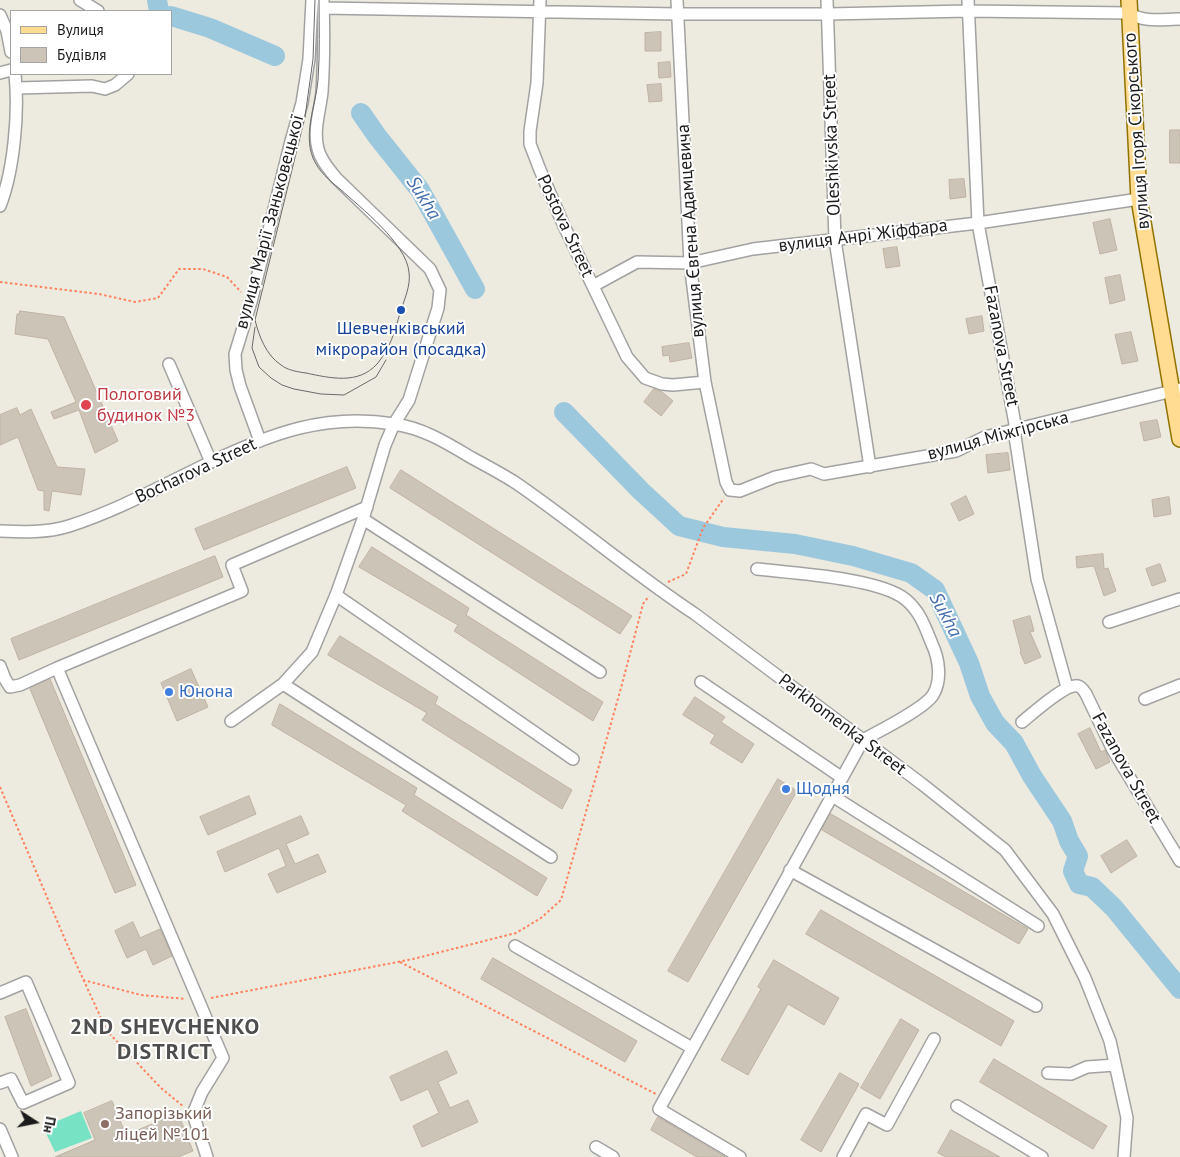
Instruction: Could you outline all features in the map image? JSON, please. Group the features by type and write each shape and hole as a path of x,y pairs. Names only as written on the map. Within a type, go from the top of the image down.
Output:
{"main road":[{"name":"вулиця Ігоря Сікорського","path":"1129,7 1139,200 1175,390 1180,439"}],"street":[{"path":"80,0 96,10"},
{"name":"вулиця Марії Заньковецької","path":"260,440 240,386 235,354 251,302 288,150 302,103 309,59 312,0"},
{"name":"вулиця Євгена Адамцевича","path":"677,0 690,263 704,382 726,482 730,490"},
{"name":"Oleshkivska Street","path":"827,0 835,240 870,466"},
{"path":"323,4 540,6 678,14 828,14 968,5 1129,7 1136,18 1180,18"},
{"name":"вулиця Марії Заньковецької","path":"231,721 283,684 312,652 336,595 394,424 409,400 438,308 440,290 430,269 336,178 324,164 318,149 316,129 322,86 323,4"},
{"name":"Fazanova Street","path":"968,5 978,223 1015,424 1014,430 1037,579 1067,687 1078,686 1086,694 1113,750 1180,861"},
{"name":"Postova Street","path":"540,6 537,83 530,144 564,226 628,357 646,378 662,384 673,385 704,382"},
{"path":"0,16 7,31 10,47"},
{"path":"0,206 4,196 13,150 17,88 15,75"},
{"path":"17,88 92,86 104,89 115,85 127,75"},
{"name":"вулиця Анрі Жіффара","path":"593,286 637,262 690,263 753,249 978,223 1139,200"},
{"path":"169,364 211,462"},
{"name":"вулиця Міжгірська","path":"730,490 740,492 775,477 811,469 824,474 956,451 985,437 1175,390"},
{"name":"Bocharova Street","path":"0,531 29,532 68,526 150,493 211,462 260,440 289,430 317,424 350,421 394,424"},
{"name":"Parkhomenka Street","path":"394,424 423,430 515,482 863,740 1005,850 1053,914 1085,978 1110,1041 1126,1118 1124,1157"},
{"path":"0,666 10,686 20,685 56,668 242,591 232,565 367,507"},
{"path":"363,519 600,672"},
{"path":"740,1157 658,1109 831,794 863,740 922,706 933,696 938,683 939,670 937,654 918,612 904,598 884,589 858,582 757,569"},
{"path":"336,595 573,759"},
{"path":"1110,622 1180,599"},
{"path":"56,668 223,1058 202,1092 193,1114 207,1157"},
{"path":"701,682 841,777"},
{"path":"283,684 551,857"},
{"path":"1145,699 1180,685"},
{"path":"1022,722 1067,687"},
{"path":"831,794 1038,926"},
{"path":"790,870 1036,1006"},
{"path":"515,946 692,1048"},
{"path":"0,993 26,982 70,1083 23,1103 11,1079 0,1083"},
{"path":"843,1157 866,1114 887,1125 934,1039"},
{"path":"1048,1073 1071,1074 1087,1067 1115,1065"},
{"path":"957,1106 1042,1157"},
{"path":"0,1129 12,1157"},
{"path":"596,1147 613,1157"}],"path":[{"path":"0,282 99,294 135,302 158,298 179,269 203,269 227,276 251,302"},
{"path":"83,980 140,996 198,1000 400,962 516,933 541,918 561,900 621,688 642,604 656,588 686,574 703,528 730,490"},
{"path":"0,787 106,1031 161,1088 193,1114"},
{"path":"400,962 664,1098"}],"green space":[{"path":"81,1111 92,1138 55,1152 43,1127"}],"building":[{"path":"661,32 661,51 645,51 645,33"},
{"path":"670,62 671,77 659,78 658,63"},
{"path":"661,84 662,101 649,102 647,85"},
{"path":"1170,130 1180,130 1180,163 1170,163"},
{"path":"964,179 966,197 950,199 949,180"},
{"path":"1110,219 1117,250 1100,254 1093,223"},
{"path":"897,247 900,266 886,268 883,249"},
{"path":"1120,275 1125,300 1110,304 1105,278"},
{"path":"20,311 64,317 118,441 95,453 79,410 54,419 51,412 76,402 48,339 15,334 17,314"},
{"path":"982,316 984,331 969,334 966,319"},
{"path":"1131,332 1138,361 1122,364 1115,335"},
{"path":"689,343 692,358 670,362 669,355 663,356 662,347"},
{"path":"654,389 662,392 673,401 661,416 644,402"},
{"path":"17,408 20,415 31,409 57,467 85,469 81,495 52,491 49,511 44,510 44,491 38,490 18,437 0,445 0,415"},
{"path":"1157,420 1161,437 1144,441 1140,423"},
{"path":"1008,453 1010,470 988,473 986,455"},
{"path":"347,467 356,488 204,550 195,529"},
{"path":"401,470 632,616 620,634 390,488"},
{"path":"966,496 974,514 959,521 951,504"},
{"path":"1169,497 1171,514 1154,517 1152,500"},
{"path":"372,547 469,608 466,615 603,702 593,721 454,631 458,625 359,567"},
{"path":"1103,554 1104,569 1108,568 1116,591 1104,596 1094,566 1077,568 1076,557"},
{"path":"215,556 223,577 19,660 11,639"},
{"path":"1160,564 1166,581 1152,586 1146,569"},
{"path":"1030,616 1034,631 1030,632 1041,657 1025,664 1020,652 1013,621"},
{"path":"340,636 438,697 435,704 572,790 562,809 422,720 427,713 328,655"},
{"path":"191,669 208,707 177,721 161,683"},
{"path":"50,679 136,885 115,893 30,689"},
{"path":"695,697 725,717 721,722 754,744 742,763 710,743 715,735 683,715"},
{"path":"280,704 417,788 414,795 547,878 537,896 402,811 406,805 272,725"},
{"path":"1090,728 1101,752 1105,750 1110,762 1096,769 1078,734"},
{"path":"778,779 797,791 688,982 668,971"},
{"path":"249,796 256,814 208,835 200,817"},
{"path":"831,814 1028,929 1019,944 822,830"},
{"path":"301,816 309,834 286,844 295,864 318,854 326,872 277,893 268,874 286,866 279,848 225,872 217,852"},
{"path":"1127,840 1137,856 1111,873 1101,856"},
{"path":"821,910 1014,1021 1001,1046 806,934"},
{"path":"133,922 140,938 160,929 172,956 153,965 146,949 127,958 115,931"},
{"path":"493,958 637,1041 625,1062 481,979"},
{"path":"774,960 839,998 824,1025 788,1004 748,1075 721,1060 761,989 758,987"},
{"path":"26,1009 52,1076 31,1086 5,1017"},
{"path":"901,1019 919,1030 880,1099 861,1088"},
{"path":"447,1051 457,1073 438,1082 450,1108 468,1100 478,1122 422,1147 413,1126 439,1113 428,1089 401,1101 390,1077"},
{"path":"994,1059 1107,1126 1093,1149 980,1082"},
{"path":"840,1073 859,1084 821,1152 801,1140"},
{"name":"Запорізький ліцей №101","path":"112,1101 126,1135 178,1113 193,1151 178,1157 55,1157 95,1140 84,1113"},
{"path":"658,1117 725,1157 697,1157 651,1130"},
{"path":"951,1130 1000,1157 946,1157 938,1153"}],"waterway":[{"path":"157,0 159,10"},
{"path":"172,16 210,28 275,56"},
{"name":"Sukha","path":"361,113 420,190 475,289"},
{"name":"Sukha","path":"564,412 641,491 679,526 723,537 795,544 853,556 911,573 935,590 969,663 980,696 995,723 1014,743 1032,776 1062,821 1069,841 1078,856 1073,871 1079,884 1092,887 1114,908 1180,989"}],"tram line":[{"path":"315,0 313,59 305,117 255,320 267,351 283,367 325,377 343,378 361,375 369,371 382,358 389,346 407,293 409,272 400,249 391,238 325,175 313,158 309,139 318,80 319,0"},
{"path":"255,327 252,348 259,367 282,385 294,389 321,394 344,395 376,377 386,360"}],"place":[{"name":"Шевченківський мікрорайон (посадка)","path":"401,310"},
{"name":"Пологовий будинок №3","path":"86,405"},
{"name":"Юнона","path":"169,692"},
{"name":"Щодня","path":"786,789"},
{"name":"Запорізький ліцей №101","path":"105,1124"}],"district":[{"name":"2ND SHEVCHENKO DISTRICT","path":"165,1040"}]}
